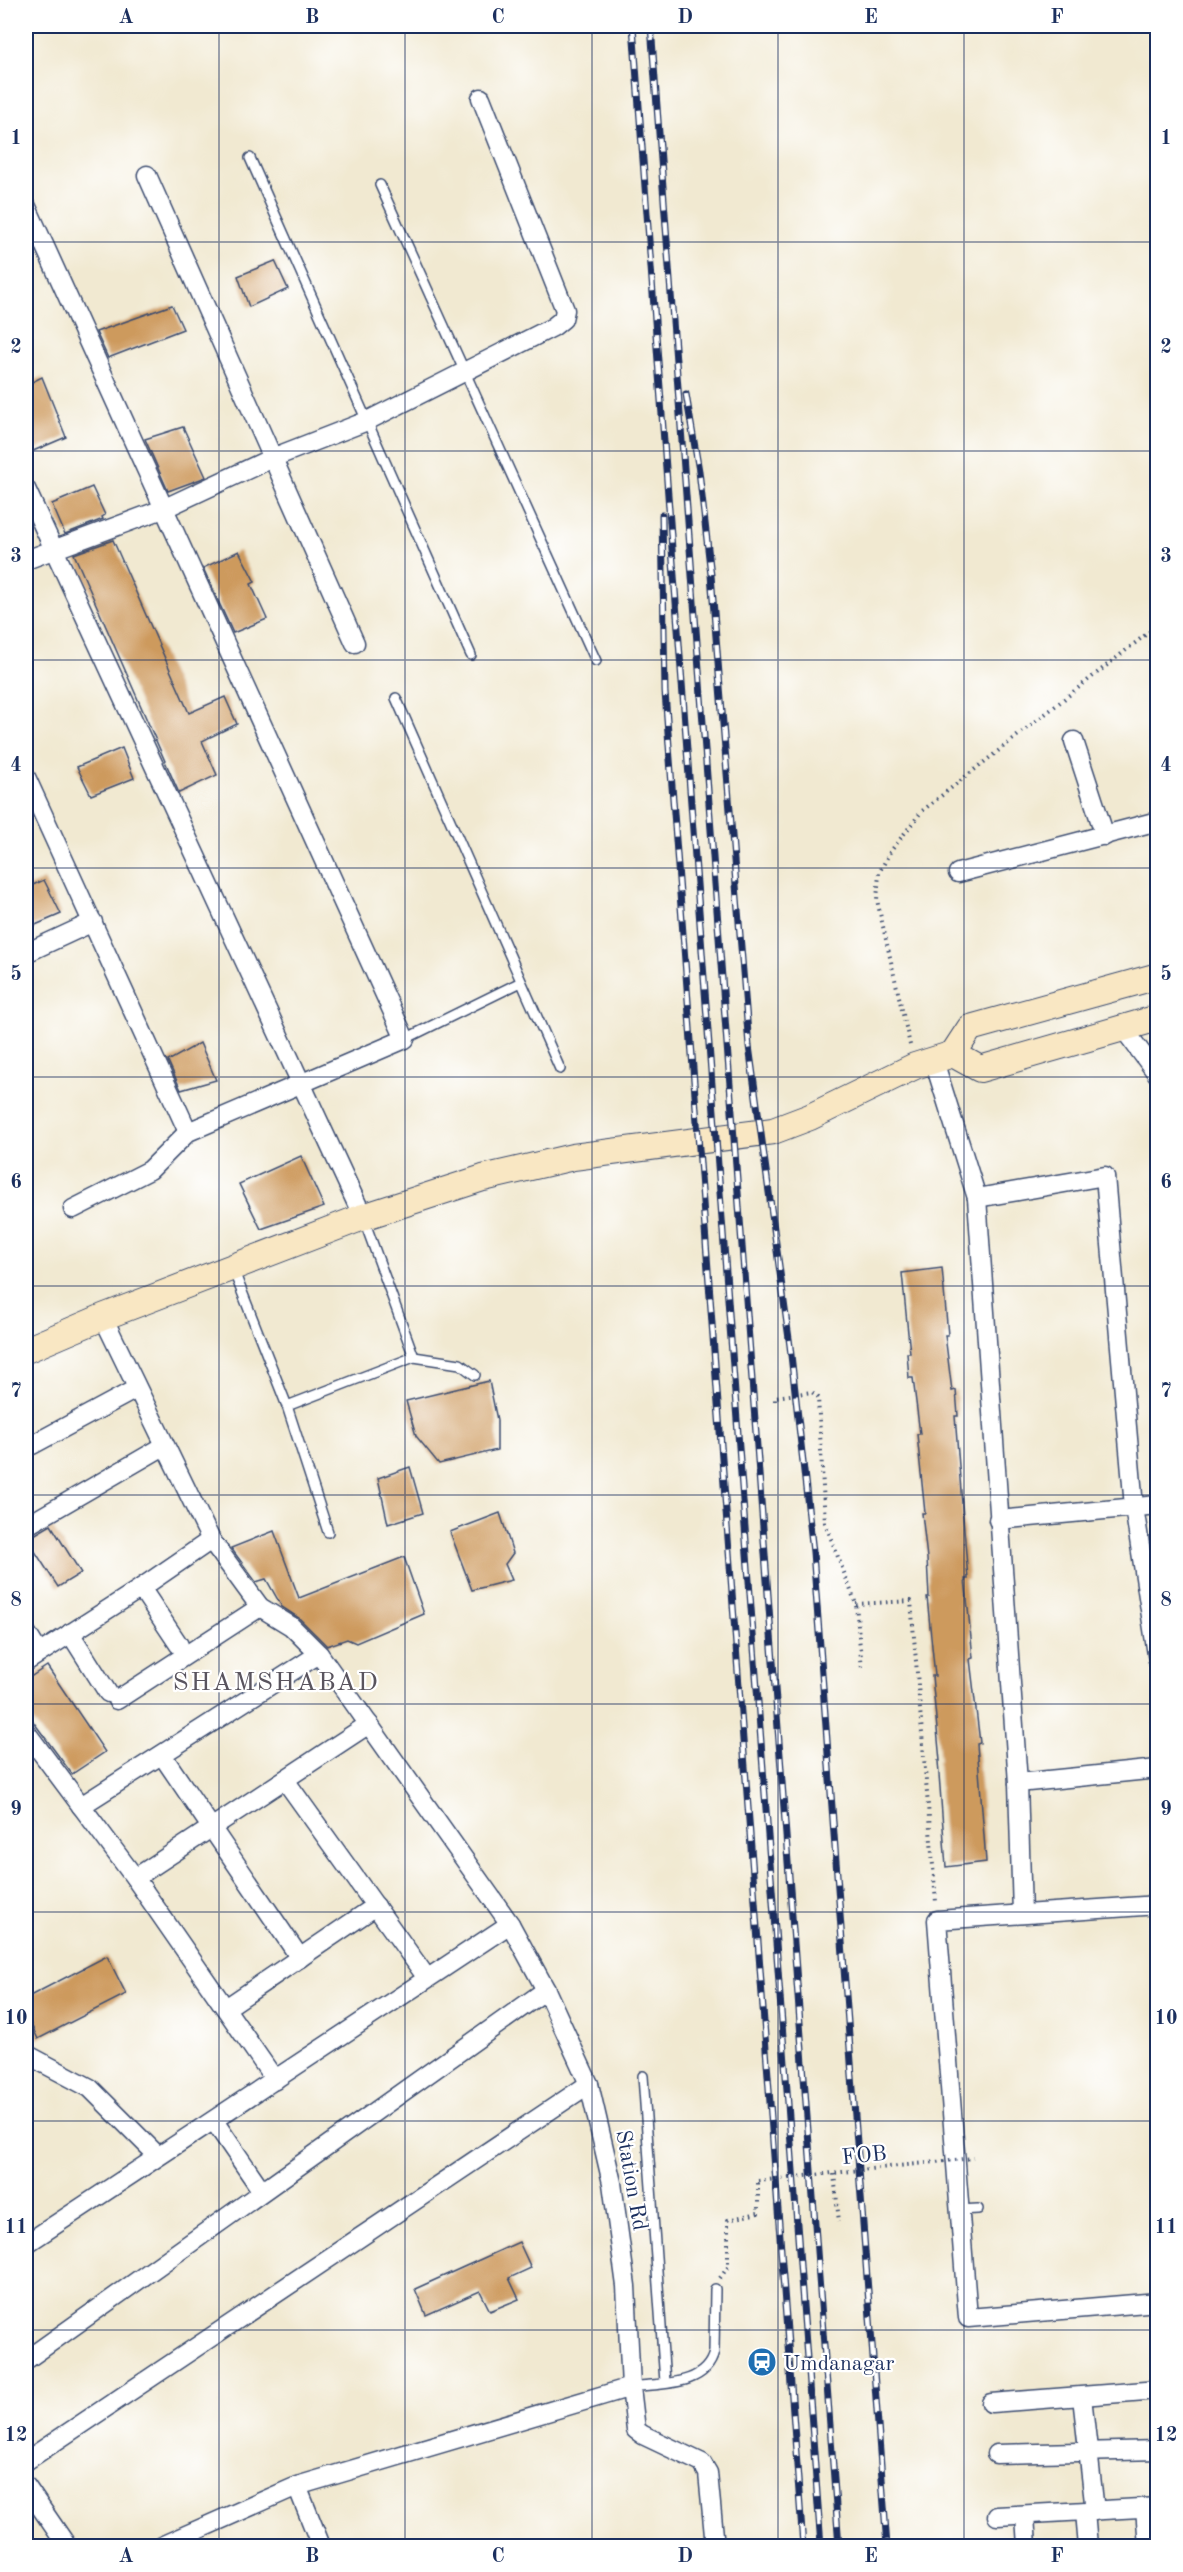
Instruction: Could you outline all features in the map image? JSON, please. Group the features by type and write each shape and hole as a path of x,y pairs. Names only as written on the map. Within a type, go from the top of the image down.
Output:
{"main road":[{"path":"26,1350 103,1317 363,1217 483,1178 573,1157 773,1131 810,1117 934,1060 970,1028 1158,976"},
{"path":"934,1060 981,1070 1158,1018"}],"street":[{"path":"26,560 163,509 272,458 367,421 553,327 563,319 565,310 481,98"},
{"path":"147,175 355,643"},
{"path":"26,205 405,1039 188,1132 150,1170 73,1209"},
{"path":"26,489 363,1217"},
{"path":"1074,741 1105,836"},
{"path":"26,777 188,1132"},
{"path":"958,873 1158,821"},
{"path":"26,953 93,922"},
{"path":"1123,1028 1158,1074"},
{"path":"934,1060 977,1198 1018,1783 1022,1914"},
{"path":"977,1198 1105,1176 1134,1508 1158,1661"},
{"path":"70,1633 112,1696 260,1607 211,1540 103,1317"},
{"path":"32,1445 136,1389"},
{"path":"26,1526 164,1446"},
{"path":"998,1520 1158,1505"},
{"path":"26,1632 32,1657 141,1588 211,1540"},
{"path":"141,1588 179,1645"},
{"name":"Station Rd","path":"260,1607 291,1626 319,1653 510,1924 546,1990 589,2084 612,2183 626,2286 631,2387 636,2430 702,2463 708,2473 715,2547"},
{"path":"81,1806 319,1653"},
{"path":"135,1878 369,1724"},
{"path":"26,1732 135,1878 275,2080"},
{"path":"162,1755 300,1958"},
{"path":"1018,1783 1158,1769"},
{"path":"285,1779 427,1978"},
{"path":"1158,1905 937,1920 968,2318 1158,2302"},
{"path":"226,2008 376,1906"},
{"path":"26,2244 510,1924"},
{"path":"26,2360 546,1990"},
{"path":"26,2054 90,2088 158,2156"},
{"path":"26,2461 589,2084"},
{"path":"214,2121 262,2191"},
{"path":"168,2545 297,2486 631,2387"},
{"path":"991,2403 1158,2390"},
{"path":"1082,2397 1088,2453 1090,2512 1088,2547"},
{"path":"996,2454 1158,2450"},
{"path":"26,2486 68,2547"},
{"path":"297,2486 321,2547"},
{"path":"997,2516 1151,2507 1148,2547"},
{"path":"1025,2516 1027,2547"}],"lane":[{"path":"250,158 471,655"},
{"path":"380,185 596,661"},
{"path":"396,698 560,1069"},
{"path":"405,1039 521,982"},
{"path":"363,1217 414,1357"},
{"path":"232,1267 287,1406 328,1532"},
{"path":"287,1406 414,1357 460,1364 475,1375"},
{"path":"643,2076 665,2382"},
{"path":"959,2210 978,2209"},
{"path":"631,2387 693,2379 704,2371 712,2361 715,2289"}],"path":[{"path":"934,1060 877,900 879,873 890,852 922,811 1158,625"},
{"path":"775,1401 775,1397 812,1392 818,1397 825,1523 856,1604 862,1669"},
{"path":"856,1604 911,1601 937,1920"},
{"name":"FOB","path":"715,2289 728,2267 728,2220 758,2213 758,2181 973,2158"},
{"path":"834,2174 839,2222"}],"building":[{"path":"275,261 288,289 249,307 238,276"},
{"path":"172,305 183,329 108,358 96,332"},
{"path":"42,377 66,437 26,454 26,385"},
{"path":"183,427 206,477 168,491 145,439"},
{"path":"92,487 105,515 103,519 65,534 52,504"},
{"path":"113,540 189,713 225,697 237,724 202,741 217,775 179,793 74,554"},
{"path":"239,551 255,582 251,584 267,619 233,633 203,568"},
{"path":"122,748 134,778 91,795 77,767"},
{"path":"44,880 61,914 26,929 26,888"},
{"path":"200,1043 216,1080 181,1090 168,1061"},
{"path":"301,1156 324,1207 261,1229 239,1184"},
{"path":"942,1268 948,1335 945,1335 952,1391 956,1390 958,1416 955,1416 968,1579 965,1579 973,1658 970,1659 980,1743 977,1744 986,1862 946,1867 932,1676 935,1676 927,1597 929,1597 927,1558 922,1513 925,1513 917,1434 920,1434 913,1378 909,1378 907,1353 910,1353 902,1273"},
{"path":"489,1381 497,1420 497,1450 439,1464 416,1436 406,1401"},
{"path":"410,1467 423,1513 388,1524 378,1478"},
{"path":"500,1513 513,1553 505,1564 512,1580 472,1590 450,1532"},
{"path":"51,1525 81,1573 58,1587 27,1539"},
{"path":"274,1531 299,1598 404,1557 424,1614 356,1643 347,1639 327,1646 299,1618 282,1607 266,1579 256,1582 231,1548"},
{"path":"47,1666 105,1752 72,1774 26,1712 26,1680"},
{"path":"107,1956 126,1994 38,2039 26,2014 26,1998"},
{"path":"519,2242 531,2268 509,2278 519,2299 490,2311 480,2291 426,2315 415,2289"}],"railway":[{"path":"633,26 821,2546"},
{"path":"651,26 839,2546"},
{"path":"686,394 699,471 711,575 749,1046 790,1346 813,1552 887,2546"},
{"path":"662,515 665,692 803,2546"}],"place":[{"name":"Umdanagar","path":"762,2362"}],"district":[{"name":"SHAMSHABAD","path":"276,1681"}]}
